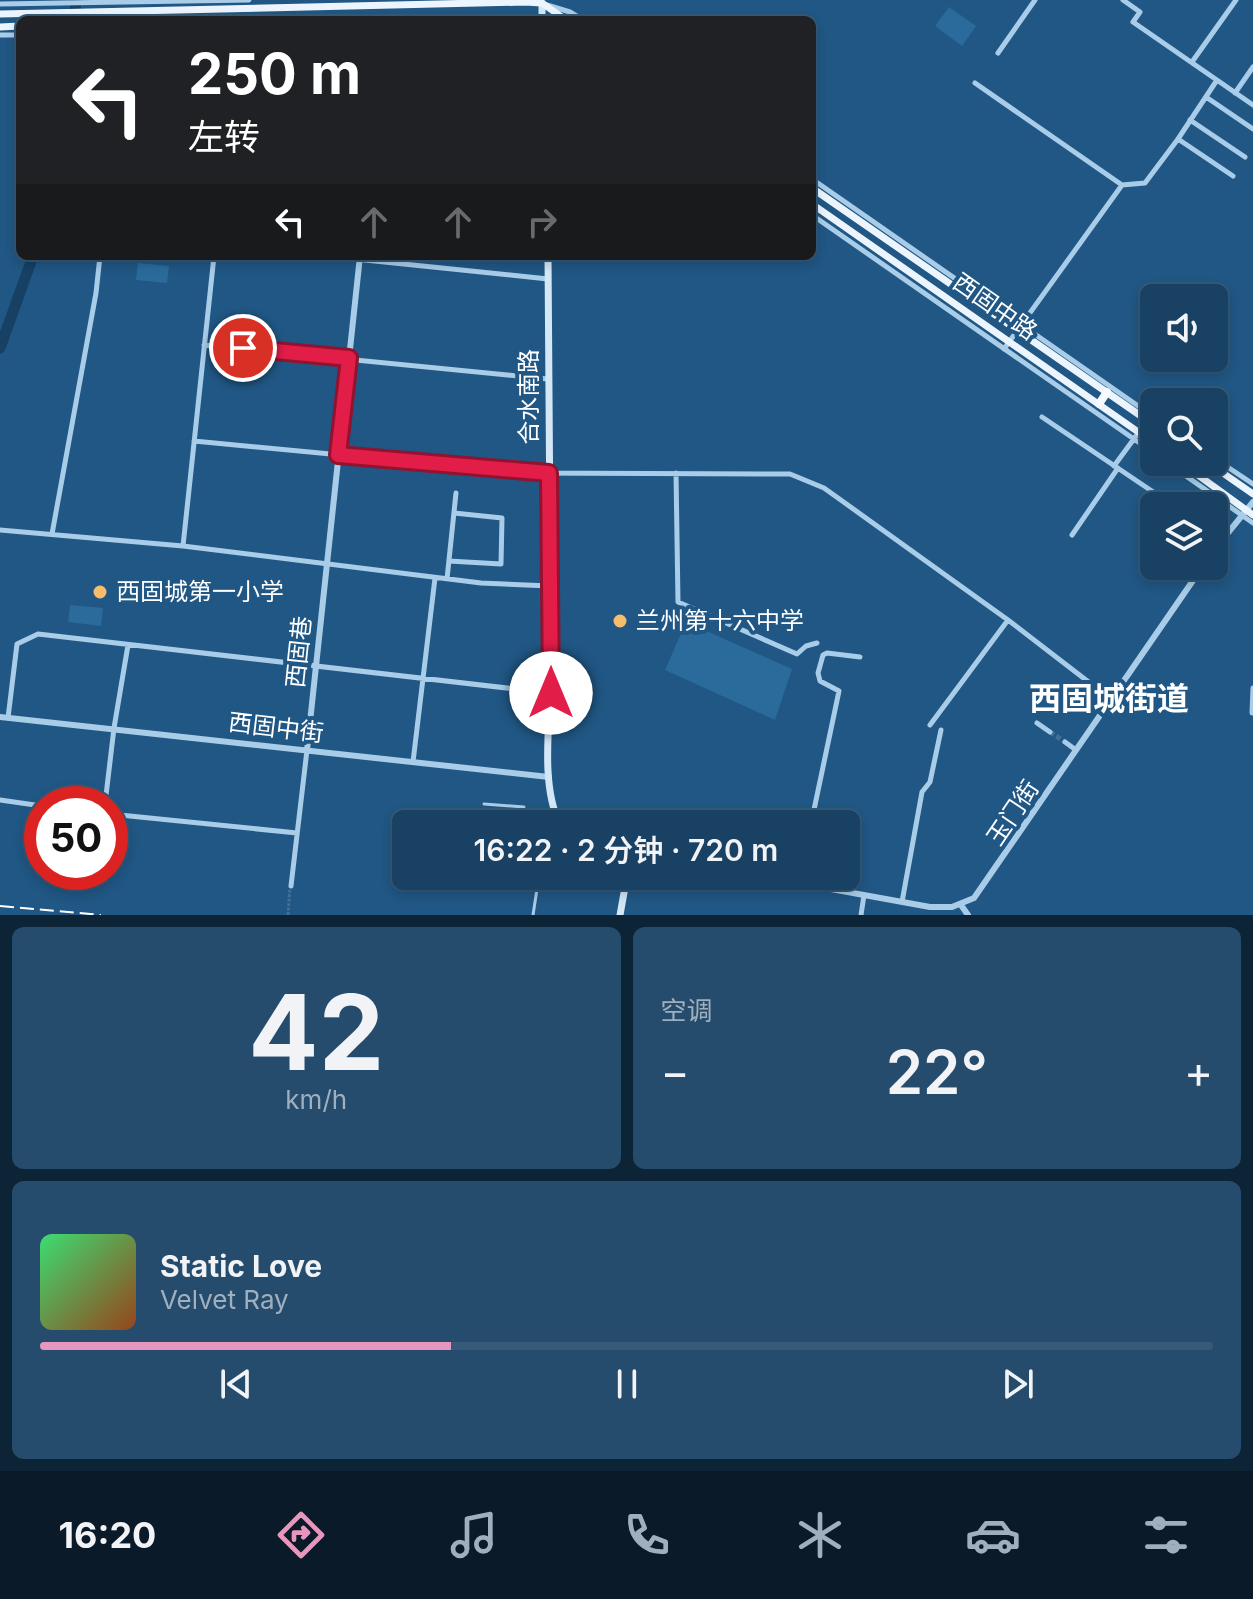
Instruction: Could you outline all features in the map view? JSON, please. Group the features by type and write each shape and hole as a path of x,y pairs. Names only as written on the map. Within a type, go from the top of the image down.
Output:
{"highway":[{"path":"1099,404 1107,392"}],"main road":[{"path":"0,14 92,6 386,6 540,1 561,16"},
{"name":"西固中路","path":"816,191 1019,327 1140,415"},
{"name":"西固中路","path":"816,207 1006,345 1099,404 1140,438"},
{"name":"合水南路","path":"548,260 549,777 554,810"},
{"path":"1198,476 1243,512 1253,515"},
{"path":"1227,476 1253,494"},
{"path":"620,915 624,890"}],"street":[{"path":"92,6 249,0"},
{"path":"998,53 1035,0"},
{"path":"1123,0 1140,12 1133,22 1253,105"},
{"path":"1192,62 1236,0"},
{"path":"540,1 576,16"},
{"path":"0,4 62,8"},
{"path":"385,16 386,6"},
{"path":"1235,93 1253,67"},
{"path":"975,83 1122,185 1145,183 1217,80"},
{"path":"1206,97 1253,129"},
{"path":"1190,120 1245,157"},
{"path":"1178,139 1233,176"},
{"path":"816,182 1019,327 1140,408"},
{"path":"1006,345 1122,185"},
{"path":"816,218 1006,345 1140,440"},
{"path":"52,534 100,260"},
{"path":"183,546 214,260"},
{"name":"西固巷","path":"291,886 360,260"},
{"path":"378,260 548,279"},
{"path":"204,345 548,379"},
{"path":"1042,417 1153,492"},
{"path":"1072,535 1136,436"},
{"path":"194,441 549,473 779,473 813,483 838,498 1008,620 1112,700"},
{"path":"1228,467 1253,484"},
{"path":"676,473 678,602 797,654 806,646 817,643"},
{"path":"1188,476 1243,512 1253,523"},
{"path":"447,579 456,493"},
{"path":"1228,532 1253,502"},
{"path":"449,561 501,564 502,518 454,513"},
{"path":"0,530 183,546 435,578 550,586"},
{"path":"413,762 435,578"},
{"name":"玉门街","path":"961,905 982,889 1193,580"},
{"path":"930,725 1008,620"},
{"path":"4,717 17,644 38,634 551,693"},
{"path":"107,786 128,645"},
{"path":"814,810 839,691 820,681 818,673 823,655 860,657"},
{"path":"1252,713 1253,688"},
{"name":"西固中街","path":"4,717 549,777"},
{"path":"1037,723 1050,732"},
{"path":"902,902 922,792 930,782 941,730"},
{"path":"1065,742 1077,751"},
{"path":"0,800 24,803"},
{"path":"484,804 524,807"},
{"path":"128,816 297,833"},
{"path":"533,915 537,890"},
{"path":"843,890 943,908 961,905 968,915"},
{"path":"861,915 864,895"}],"shaded area":[{"path":"949,7 976,26 962,46 935,26"},
{"path":"138,263 169,266 167,283 136,280"},
{"path":"70,605 103,608 101,626 68,622"},
{"path":"686,622 792,669 775,720 665,670"}],"waterway":[{"path":"75,0 76,16"},
{"path":"0,348 32,260"}],"tunnel":[{"path":"1050,732 1065,742"},
{"path":"288,915 290,887"}],"railway":[{"path":"0,906 101,915"}],"place":[{"name":"西固城第一小学","path":"100,592"},
{"name":"兰州第十六中学","path":"620,621"}],"district":[{"name":"西固城街道","path":"1109,699"}],"route":[{"path":"243,348 349,358 338,455 549,473 551,693"}]}
